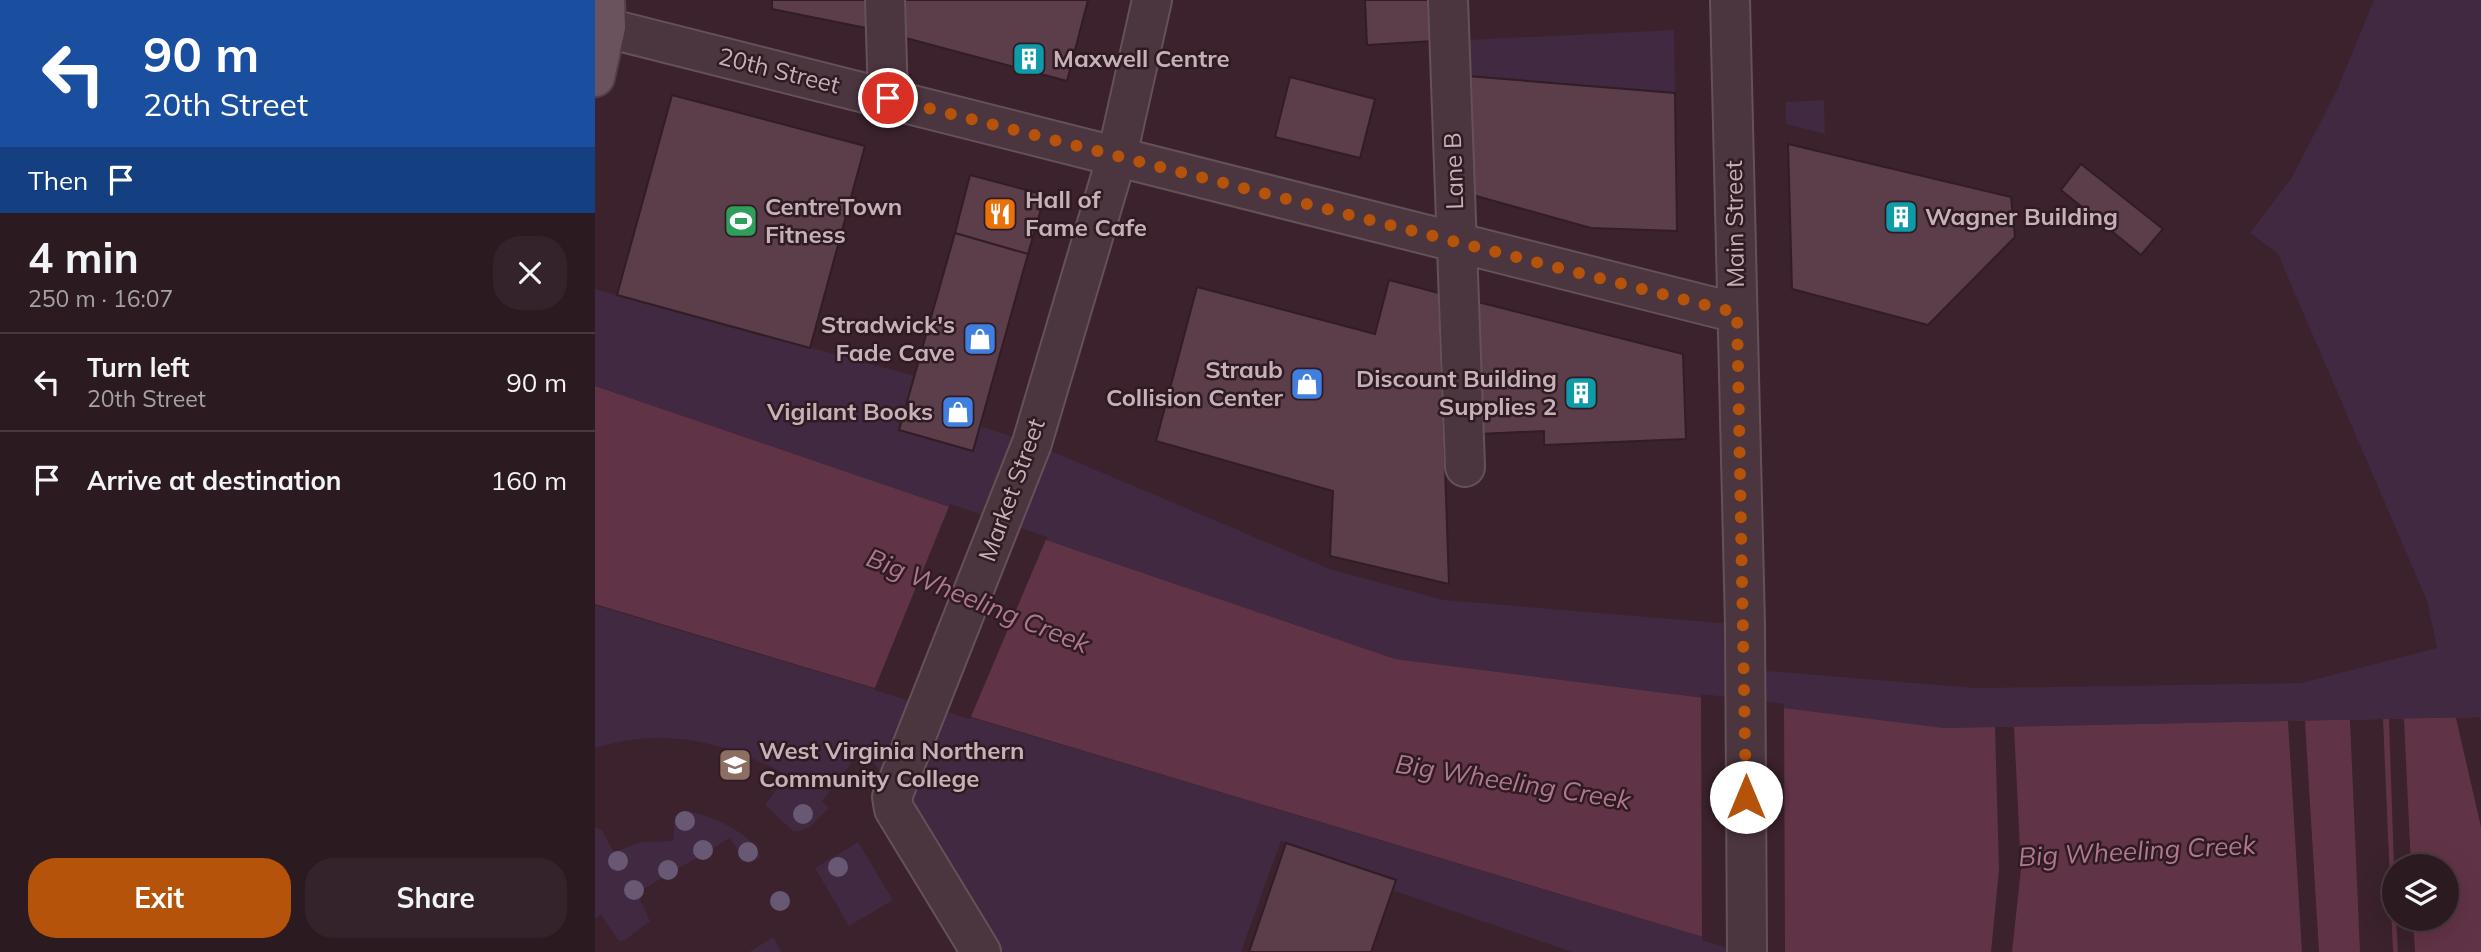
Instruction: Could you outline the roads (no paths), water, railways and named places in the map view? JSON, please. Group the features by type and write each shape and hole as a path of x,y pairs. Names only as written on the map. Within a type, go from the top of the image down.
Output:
{"main road":[{"path":"595,77 602,17"}],"street":[{"path":"885,0 888,98"},
{"name":"Market Street","path":"981,952 894,808 894,791 915,744 1032,443 1117,156 1152,0"},
{"name":"Lane B","path":"1448,0 1465,467"},
{"name":"Main Street","path":"1730,0 1745,669 1747,952"},
{"name":"20th Street","path":"602,17 888,98 1737,313"}],"water":[{"name":"Big Wheeling Creek","path":"595,386 1395,659 1944,728 2481,717 2481,952 1753,952 595,604"}],"place":[{"name":"Maxwell Centre","path":"1029,59"},
{"name":"Hall of Fame Cafe","path":"1000,214"},
{"name":"Wagner Building","path":"1901,217"},
{"name":"CentreTown Fitness","path":"741,221"},
{"name":"Stradwick's Fade Cave","path":"980,339"},
{"name":"Straub Collision Center","path":"1307,384"},
{"name":"Discount Building Supplies 2","path":"1581,393"},
{"name":"Vigilant Books","path":"958,412"},
{"name":"West Virginia Northern Community College","path":"735,765"}]}
